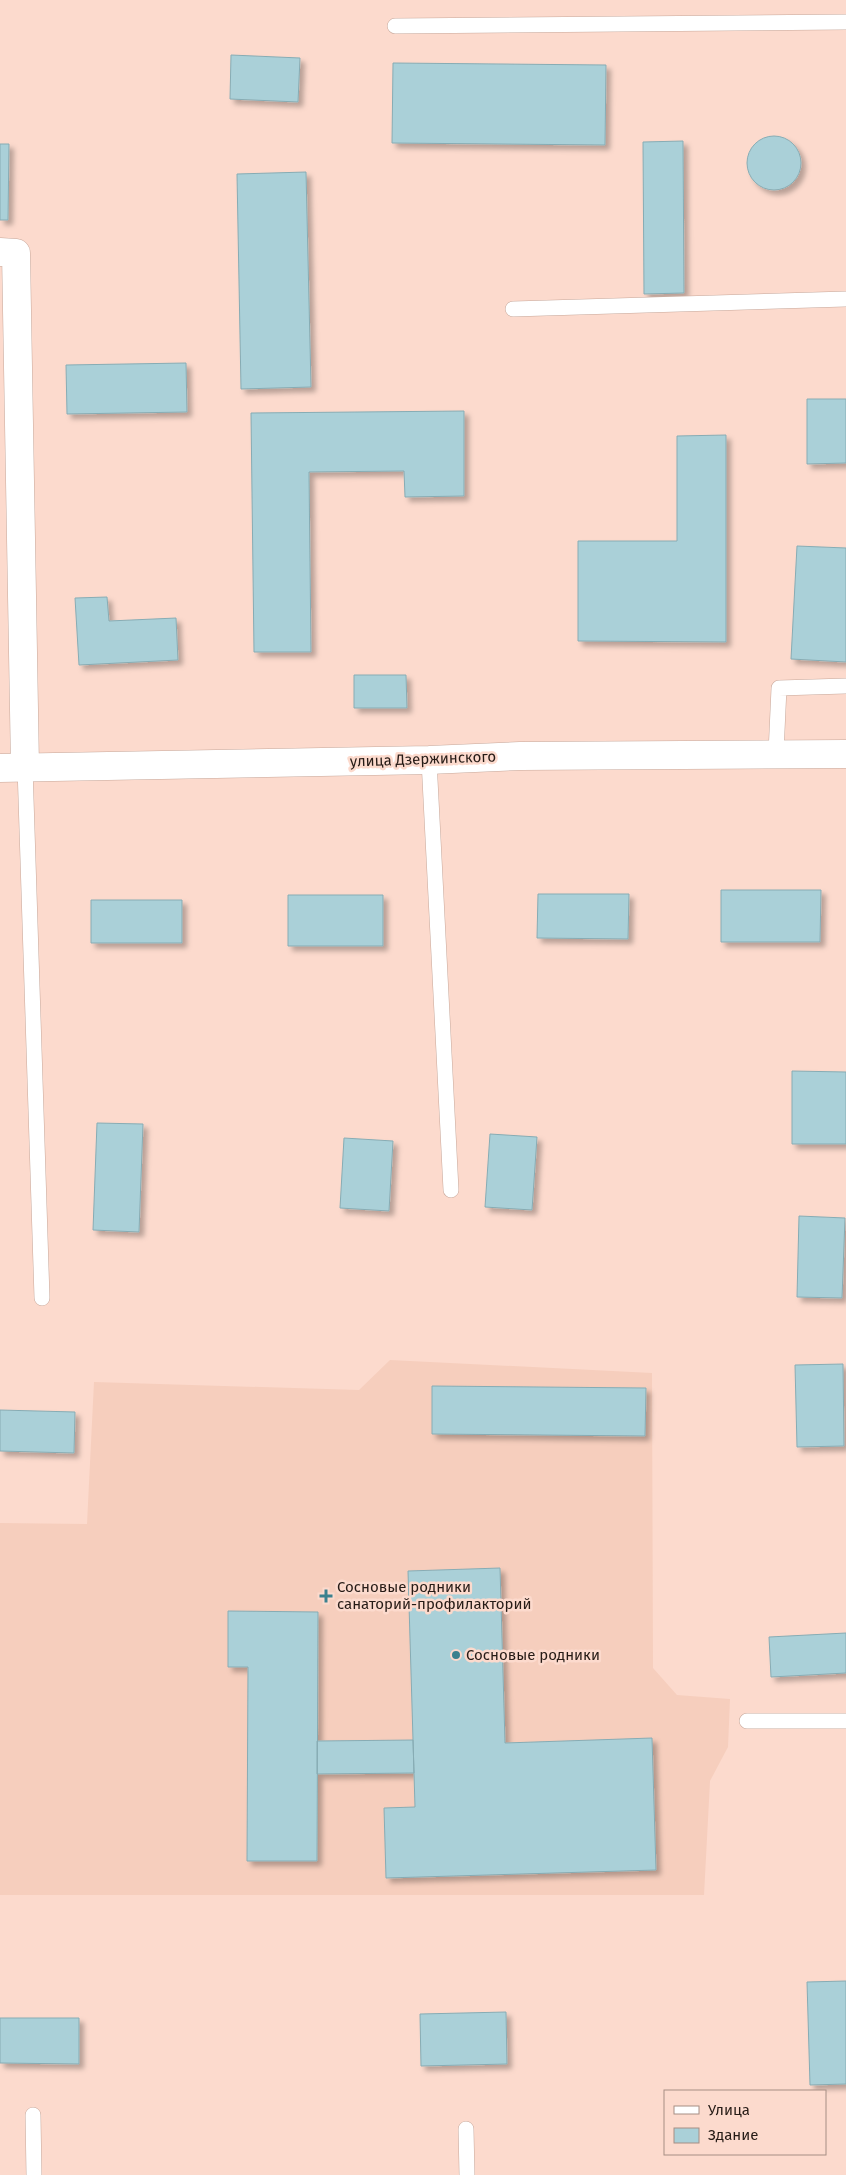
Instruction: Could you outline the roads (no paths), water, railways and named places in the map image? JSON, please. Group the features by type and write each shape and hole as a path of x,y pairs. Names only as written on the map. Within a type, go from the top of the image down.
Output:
{"street":[{"path":"0,252 16,253 13,768"},
{"name":"улица Дзержинского","path":"13,768 429,760 520,756 846,754"}],"lane":[{"path":"395,26 846,22"},
{"path":"513,309 846,299"},
{"path":"776,753 779,688 846,686"},
{"path":"429,760 451,1190"},
{"path":"13,768 42,1298"},
{"path":"747,1720 846,1721"},
{"path":"32,2115 34,2175"},
{"path":"466,2129 467,2175"}],"place":[{"name":"Сосновые родники санаторий-профилакторий","path":"326,1596"},
{"name":"Сосновые родники","path":"456,1655"}]}
